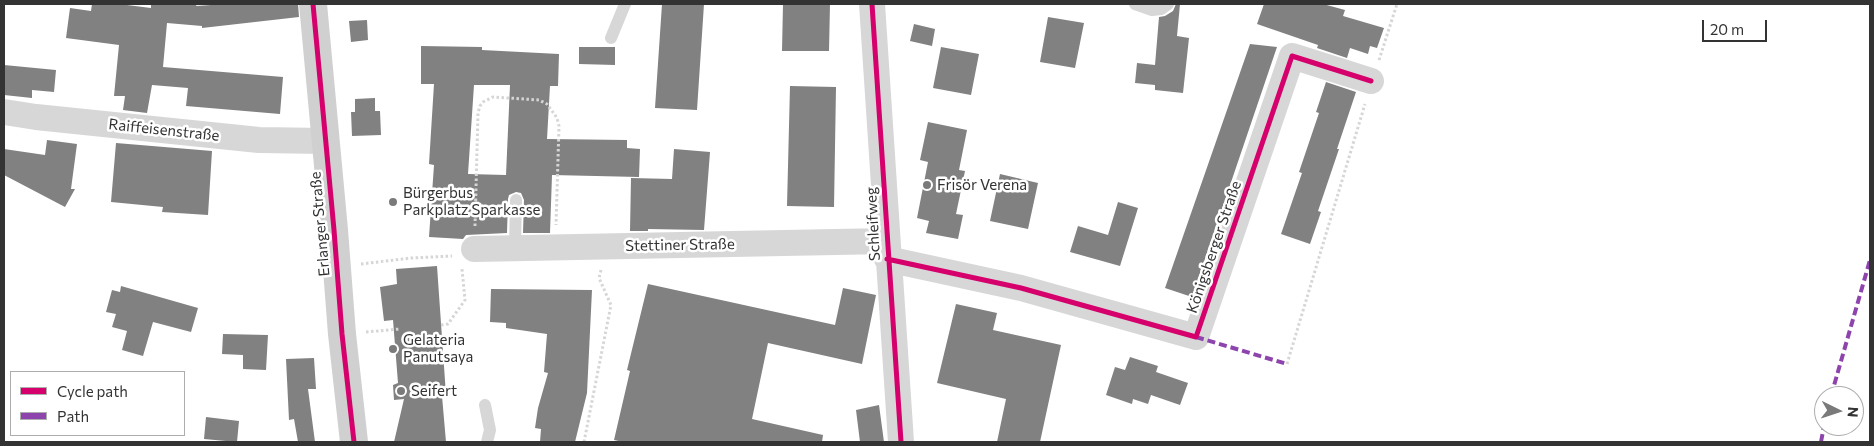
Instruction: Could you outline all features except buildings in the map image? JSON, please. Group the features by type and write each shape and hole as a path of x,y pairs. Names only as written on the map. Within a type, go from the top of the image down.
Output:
{"main road":[{"name":"Erlanger Straße","path":"312,4 342,334 354,442"}],"street":[{"name":"Schleifweg","path":"872,4 901,442"},
{"name":"Königsberger Straße","path":"887,250 1196,337 1292,56 1372,81"},
{"name":"Raiffeisenstraße","path":"4,112 36,118 259,140 325,142"},
{"name":"Stettiner Straße","path":"467,252 515,248 604,247 887,250"}],"lane":[{"path":"612,38 625,4"},
{"path":"1135,4 1152,10 1161,9 1168,4"},
{"path":"515,248 516,200"},
{"path":"485,404 490,430 487,442"}],"path":[{"path":"1288,364 1372,81 1397,4"},
{"path":"441,325 448,324 465,300 478,114 483,102 493,97 539,100 547,104 557,118 559,126 556,248"},
{"path":"584,442 611,305 600,278 604,247"},
{"path":"336,267 467,252"},
{"path":"342,334 400,329"}],"marked path":[{"path":"1834,386 1870,260"},
{"path":"1196,337 1287,364"},
{"path":"1821,442 1822,436"}],"cycle path":[{"path":"313,4 342,334 354,442"},
{"path":"872,4 901,442"},
{"path":"887,259 1021,288 1196,337 1292,56 1371,81"}],"place":[{"name":"Frisör Verena","path":"927,185"},
{"name":"Bürgerbus Parkplatz Sparkasse","path":"393,202"},
{"name":"Gelateria Panutsaya","path":"393,349"},
{"name":"Seifert","path":"401,391"}]}
